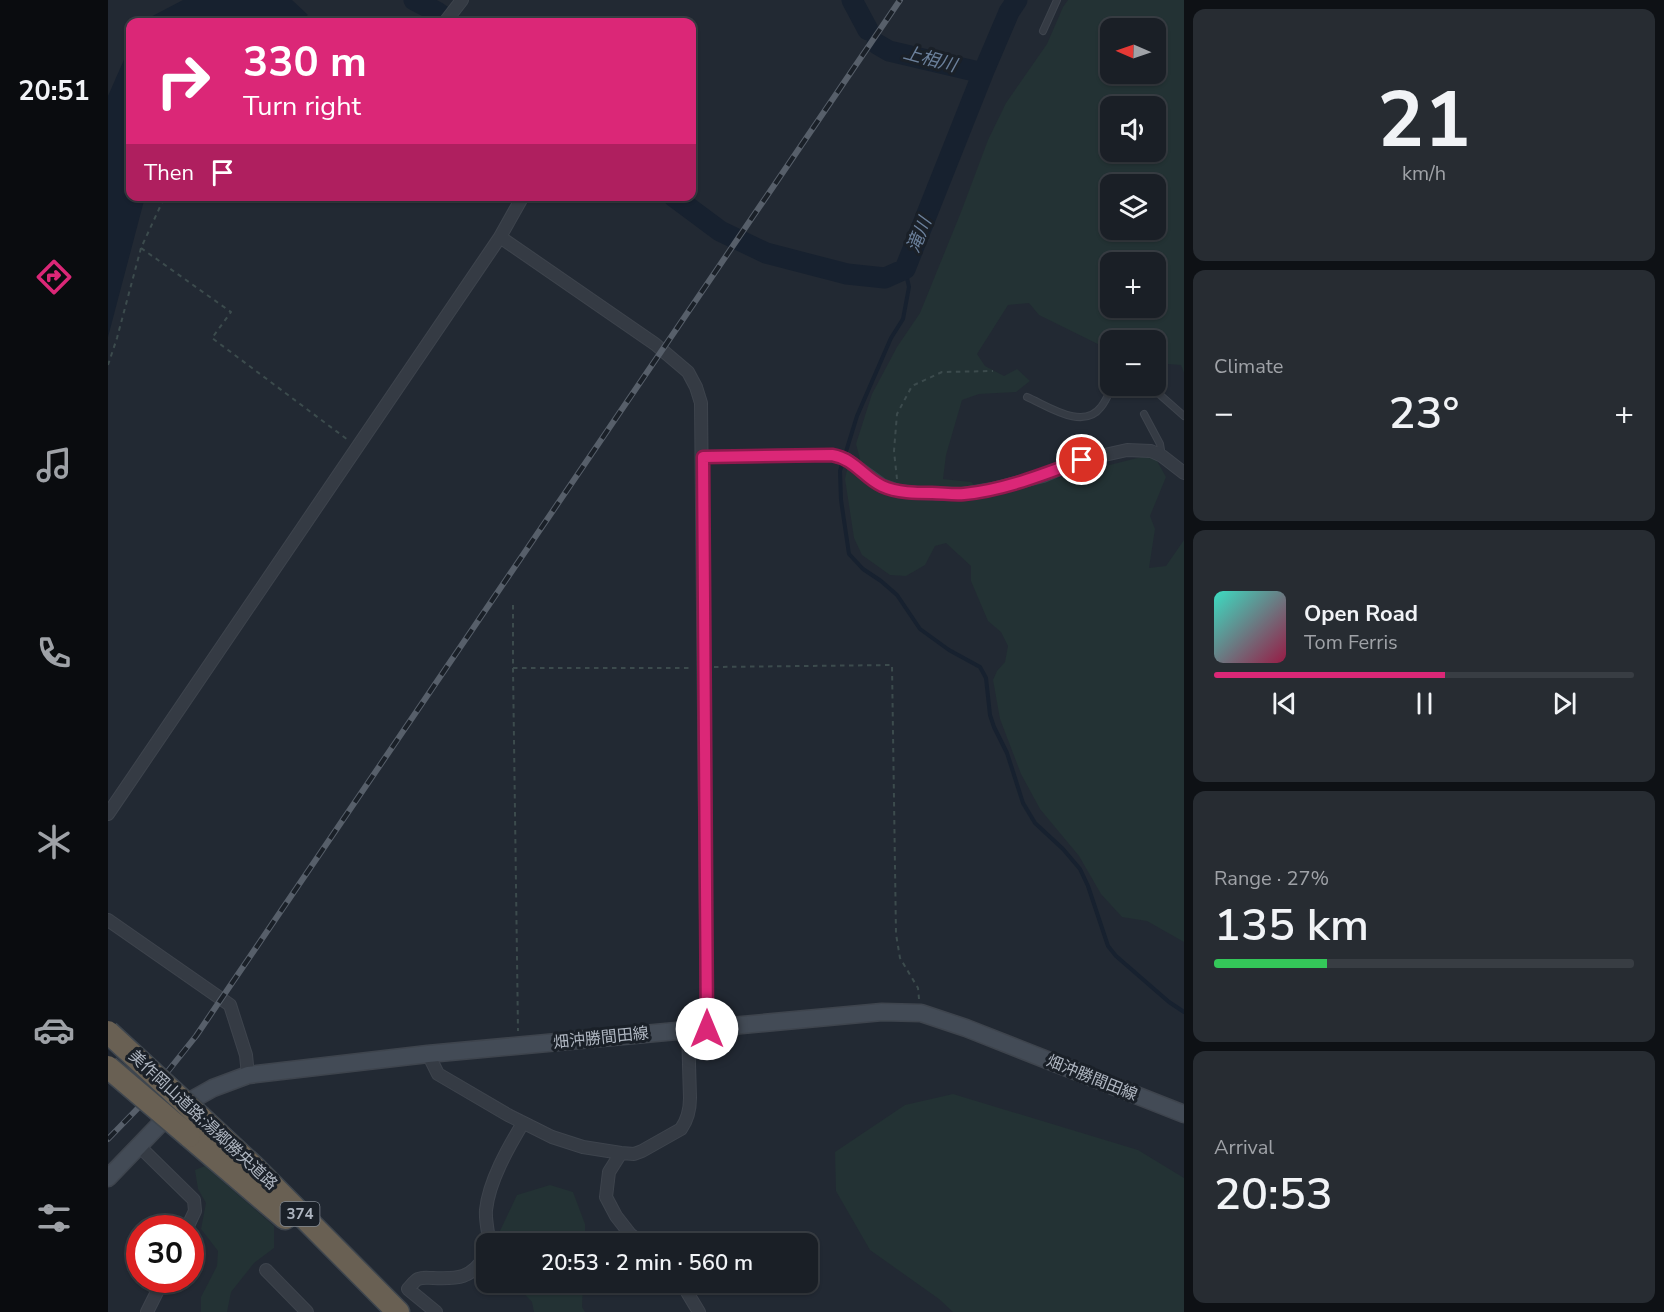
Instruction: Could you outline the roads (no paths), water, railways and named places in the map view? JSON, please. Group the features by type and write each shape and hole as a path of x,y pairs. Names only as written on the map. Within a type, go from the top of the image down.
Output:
{"highway":[{"name":"美作岡山道路;湯郷勝央道路","path":"108,1032 194,1126"},
{"path":"108,1067 194,1126 397,1312"}],"main road":[{"name":"畑沖勝間田線","path":"108,1178 159,1125 181,1106 213,1088 248,1076 428,1054 882,1012 921,1014 966,1028 1184,1114"}],"street":[{"path":"448,18 462,0"},
{"path":"108,814 500,237 520,201"},
{"path":"500,237 655,344 688,372 701,403 707,1029"},
{"path":"703,457 839,456 882,486 899,491 920,493 963,494 992,489 1033,478 1082,460 1127,450 1151,451 1162,456 1184,473"},
{"path":"108,920 230,1005 246,1055 248,1076"},
{"path":"428,1054 438,1074 523,1123 552,1137 583,1147 634,1154 681,1128 686,1122 690,1108 688,1030"},
{"path":"488,1233 486,1211 489,1191 523,1123"},
{"path":"139,1146 194,1200 193,1215"},
{"path":"621,1154 609,1172 606,1197 616,1216 629,1233"},
{"path":"436,1312 408,1289 416,1280 422,1278 456,1279 465,1276 476,1267"},
{"path":"266,1270 307,1312"},
{"path":"147,1312 156,1293"},
{"path":"688,1293 699,1312"}],"lane":[{"path":"1042,31 1057,0"},
{"path":"1027,397 1068,416 1082,417 1095,413 1102,407 1108,396"},
{"path":"1161,396 1184,416"},
{"path":"1144,414 1160,444 1162,456"}],"water":[{"path":"183,0 292,0 308,15 303,18 149,18"},
{"path":"126,55 126,201 144,201 108,337 108,96"}],"waterway":[{"name":"滝川","path":"414,0 445,18"},
{"name":"上相川","path":"852,0 868,30"},
{"name":"滝川","path":"680,201 720,231 766,253 847,274 885,278 905,269 983,73 1009,12 1017,0"},
{"name":"上相川","path":"877,44 889,51 983,73"},
{"path":"905,269 909,287 903,319 891,338 857,416 840,471 841,500 849,554 863,569 897,595 920,629 949,650 980,667 986,678 990,715 1007,753 1023,803 1035,823 1063,849 1080,869 1108,946 1116,956 1169,1002 1184,1012"}],"railway":[{"path":"108,1139 141,1105 196,1036 900,0"}]}
